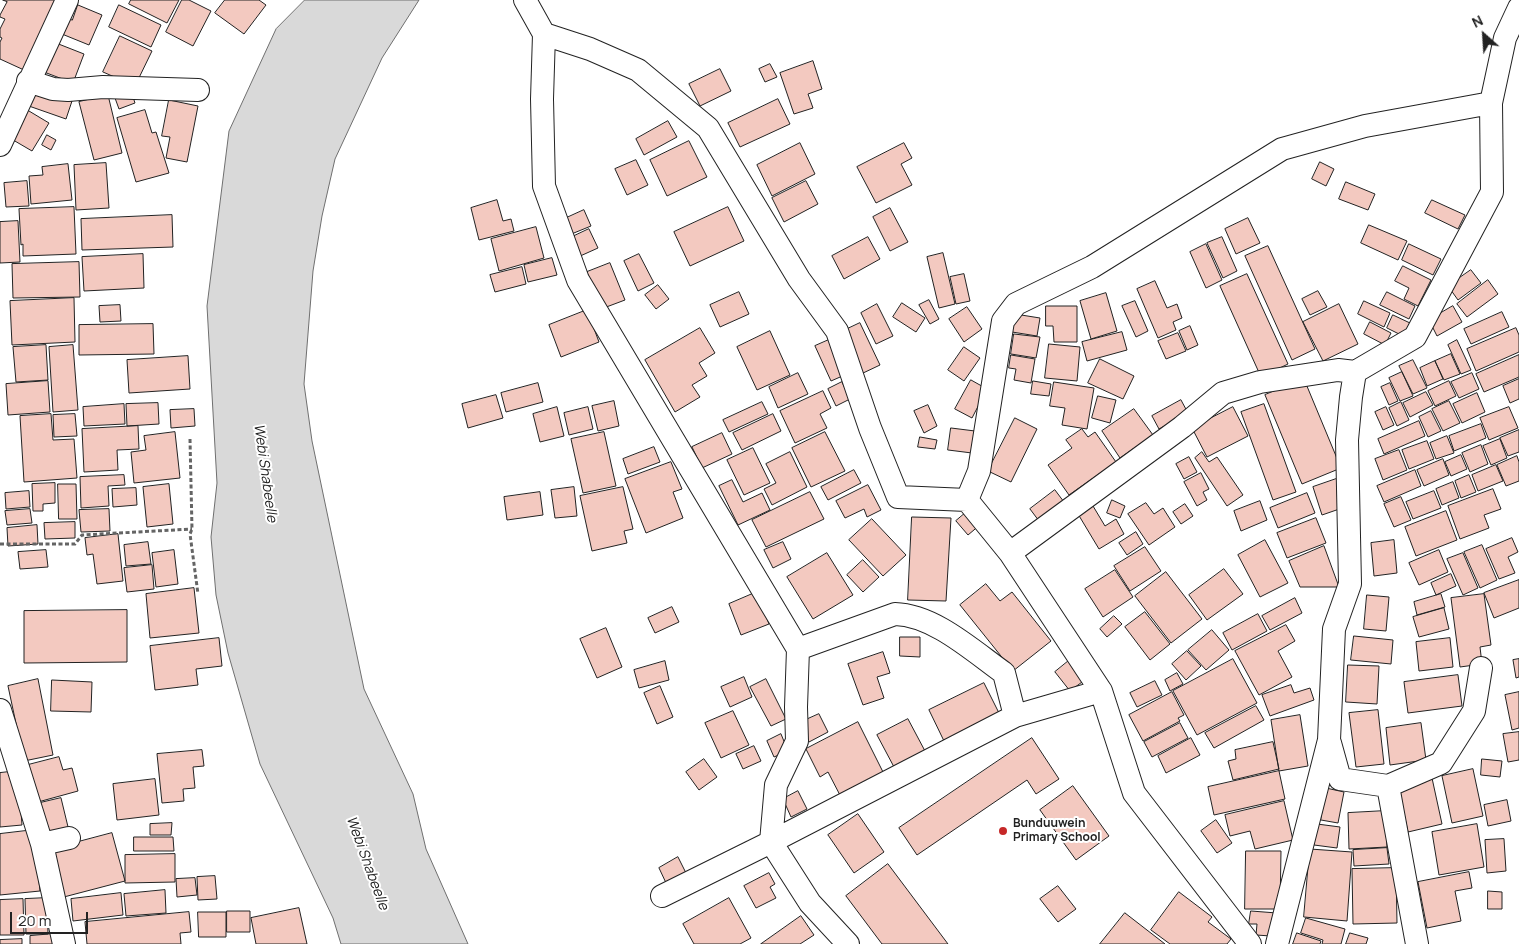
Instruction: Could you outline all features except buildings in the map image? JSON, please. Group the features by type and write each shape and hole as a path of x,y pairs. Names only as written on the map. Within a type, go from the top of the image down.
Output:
{"street":[{"path":"0,145 67,0"},
{"path":"525,0 544,34 542,99 544,186 578,280 798,650 797,741 776,785 771,842 810,903 848,944"},
{"path":"1010,553 1182,427 1223,393 1260,382 1338,370 1355,372 1415,337 1492,192 1491,103 1505,38 1519,8"},
{"path":"544,34 590,49 638,70 708,128 798,279 836,331 870,428 898,497 967,500 1010,553 1101,691 1134,793 1250,944"},
{"path":"28,81 61,90 103,87 198,90"},
{"path":"967,500 979,471 1003,321 1016,304 1092,267 1282,149 1365,126 1491,103"},
{"path":"1277,944 1329,740 1334,629 1350,584 1347,440 1355,372"},
{"path":"798,650 895,614 909,614 932,623 1004,673 1015,716"},
{"path":"1329,740 1340,779 1388,786 1441,763 1474,711 1481,668"},
{"path":"662,896 1015,716 1101,691"},
{"path":"0,710 42,844 64,944"},
{"path":"1388,786 1417,944"},
{"path":"42,844 69,838"}],"path":[{"path":"190,439 192,529 190,534 198,594"},
{"path":"0,544 76,544 82,535 192,529"}],"water":[{"name":"Webi Shabeelle","path":"305,0 419,0 382,58 335,159 322,216 313,271 304,384 312,441 364,689 413,794 426,849 468,944 341,944 333,918 260,764 228,653 216,595 211,537 217,483 207,306 229,131 276,29"}],"place":[{"name":"Bunduuwein Primary School","path":"1003,831"}]}
